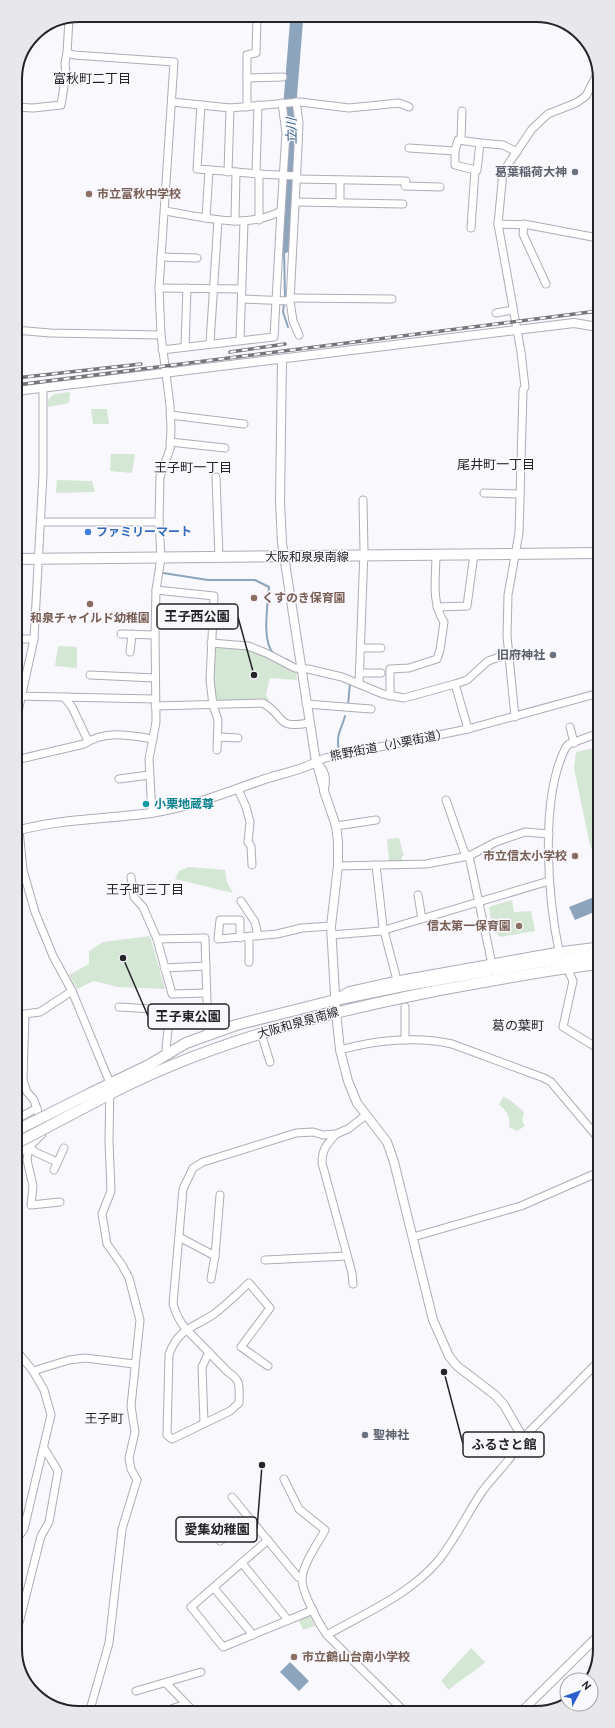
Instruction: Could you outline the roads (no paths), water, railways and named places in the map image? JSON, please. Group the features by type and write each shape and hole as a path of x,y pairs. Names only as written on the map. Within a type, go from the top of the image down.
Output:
{"main road":[{"name":"大阪和泉泉南線","path":"22,558 593,553"},
{"name":"大阪和泉泉南線","path":"22,1140 93,1097 110,1083 186,1043 208,1034 236,1025 335,1000 403,986 593,955"},
{"name":"大阪和泉泉南線","path":"22,1127 93,1097 110,1094 143,1077 261,1033 336,1012 511,977 563,960 593,963"}],"street":[{"path":"247,107 247,55 256,53 257,22"},
{"path":"22,107 33,108 61,105 66,74 64,63 67,53 69,23"},
{"path":"67,53 74,55 174,62 159,288 162,350 170,415 170,449 160,478 158,522 160,558 156,590 155,635 154,703 156,722 149,774 152,813"},
{"path":"247,78 282,77"},
{"path":"515,717 508,654 508,594 517,554 519,533 523,390 525,387 517,329 498,224 503,172 532,129 548,114 576,103 586,96 593,82"},
{"path":"172,102 230,108 296,102 349,108 399,103 409,107"},
{"path":"296,102 299,123 297,202 290,300 293,321 299,335"},
{"path":"162,350 210,343 274,337 278,300 285,176 286,133 284,103"},
{"path":"201,105 197,169 340,180 405,183 440,187"},
{"path":"258,105 259,220"},
{"path":"228,172 230,108"},
{"path":"461,140 462,111"},
{"path":"475,170 455,165 455,151 458,140 503,145 517,152"},
{"path":"471,228 475,170 477,170 480,143"},
{"path":"409,148 455,151"},
{"path":"206,218 210,170"},
{"path":"235,221 236,172"},
{"path":"340,180 340,203"},
{"path":"297,202 403,204"},
{"path":"165,211 218,220 244,222 268,218 282,212 295,214"},
{"path":"210,343 218,220"},
{"path":"240,340 244,222"},
{"path":"498,224 524,224 593,237"},
{"path":"524,224 523,234 546,284"},
{"path":"160,257 196,258"},
{"path":"159,288 242,289"},
{"path":"185,347 187,288"},
{"path":"242,299 392,299"},
{"path":"496,313 513,310"},
{"path":"22,390 574,322 593,326"},
{"path":"22,331 50,333 161,335"},
{"path":"282,359 280,502 282,543 316,762 336,826 338,842 338,866 331,930 335,1000 340,1050 348,1081 357,1103 387,1142 394,1162 433,1320 449,1356 457,1366 495,1395 504,1405 523,1438"},
{"path":"22,682 34,639 41,522 44,388"},
{"path":"170,415 244,424"},
{"path":"170,442 225,448"},
{"path":"216,477 219,556"},
{"path":"484,493 520,494"},
{"path":"359,684 362,648 361,580 363,556 363,500"},
{"path":"364,515 372,515"},
{"path":"41,522 158,522"},
{"path":"390,696 390,669 409,668 437,659 440,650 444,622 437,608 436,554"},
{"path":"437,608 467,606 474,554"},
{"path":"156,590 214,596 210,680 213,705 218,720 217,750"},
{"path":"121,634 155,635"},
{"path":"130,652 132,634"},
{"path":"22,639 34,639"},
{"path":"211,643 248,646 266,653 295,668 342,677 390,696 404,698 466,680 488,661 508,654"},
{"path":"362,648 381,648"},
{"path":"361,673 381,673"},
{"path":"90,675 155,678"},
{"path":"455,684 468,729"},
{"path":"22,696 213,705 263,703 270,707 287,725 292,726 309,722"},
{"name":"熊野街道（小栗街道）","path":"22,829 152,813 196,803 266,778 308,766 325,758 468,729 593,696"},
{"path":"64,697 72,707 88,741"},
{"path":"306,704 371,709"},
{"path":"570,728 574,743"},
{"path":"22,759 84,744 105,735 125,734 153,739"},
{"path":"593,735 566,747 553,788 549,834 549,881 563,960 573,981 563,1028 593,1046"},
{"path":"218,737 238,738"},
{"path":"119,779 149,774"},
{"path":"238,789 246,806 250,822 248,842 251,846 252,865"},
{"path":"446,800 465,854 469,856 492,964"},
{"path":"336,826 376,820"},
{"path":"338,866 426,864 469,856 496,842 525,832 549,834"},
{"path":"22,862 35,912 53,956 72,991 110,1083 109,1141 111,1191 102,1214 107,1244 129,1278 140,1320 134,1364 131,1406 135,1432 129,1458 131,1470 137,1480 122,1529 109,1643 91,1706"},
{"path":"376,865 384,930 397,980"},
{"path":"131,877 134,897 143,907 157,939 172,994 206,993"},
{"path":"240,938 277,934 302,928 331,930 384,930 549,881"},
{"path":"418,895 422,919"},
{"path":"241,901 255,922 258,936"},
{"path":"249,937 249,962"},
{"path":"157,939 205,938 208,1034"},
{"path":"335,1000 348,991 397,980 492,964 563,960 593,948"},
{"path":"164,968 206,966"},
{"path":"22,1054 25,1015 40,1012 72,991"},
{"path":"119,1007 170,1010 166,1049 168,1053"},
{"path":"405,1007 405,1040"},
{"path":"261,1033 270,1062"},
{"path":"340,1050 405,1040 438,1041 452,1044 544,1078 557,1088 593,1132"},
{"path":"22,1083 34,1100 42,1125 42,1134 29,1147 22,1150"},
{"path":"22,1116 37,1108"},
{"path":"268,1366 241,1347 270,1308 249,1283 213,1314 186,1329 178,1336 169,1354 167,1435 172,1439 230,1411 239,1403 239,1382 186,1329 177,1318 173,1304 183,1189 193,1168 203,1162 296,1133 313,1132 323,1136 336,1134 348,1129 366,1115"},
{"path":"336,1134 322,1153 322,1163 352,1273 353,1284"},
{"path":"29,1147 35,1152 57,1162"},
{"path":"29,1147 27,1160 34,1186 31,1205 60,1202"},
{"path":"54,1170 64,1148"},
{"path":"413,1237 521,1206 593,1175"},
{"path":"211,1279 216,1256 220,1195"},
{"path":"180,1237 216,1256"},
{"path":"265,1260 347,1256"},
{"path":"204,1423 202,1367 209,1352"},
{"path":"22,1357 33,1371 44,1390 51,1415 24,1530 22,1533"},
{"path":"33,1371 70,1360 85,1358 134,1364"},
{"path":"327,1635 406,1590 439,1560 484,1489 516,1451 523,1438 593,1367"},
{"path":"22,1612 42,1536 49,1522 58,1470 44,1448"},
{"path":"284,1479 299,1509 325,1530 309,1560 302,1578 318,1624 327,1635 399,1706"},
{"path":"232,1497 298,1577 302,1578"},
{"path":"220,1541 249,1518"},
{"path":"268,1540 192,1607 223,1647 253,1636 312,1610"},
{"path":"242,1563 288,1620"},
{"path":"214,1588 253,1636"},
{"path":"527,1706 593,1641"},
{"path":"136,1691 202,1672"},
{"path":"166,1683 186,1704 180,1706"}],"water":[{"path":"593,897 593,912 575,920 569,907"},
{"path":"290,1662 309,1681 299,1691 280,1672"}],"waterway":[{"name":"立川","path":"284,247 289,202 292,122 290,102 296,22"},
{"path":"284,247 285,299"},
{"path":"284,303 283,312 288,327"},
{"path":"163,573 208,580 255,580 269,587 266,632 270,648 274,654"},
{"path":"286,659 294,664"},
{"path":"348,705 350,683"},
{"path":"339,753 338,737 345,716"}],"railway":[{"path":"22,384 593,312"},
{"path":"230,352 285,344"},
{"path":"22,377 141,364"}],"place":[{"name":"葛葉稲荷大神","path":"575,172"},
{"name":"市立富秋中学校","path":"89,194"},
{"name":"ファミリーマート","path":"88,532"},
{"name":"くすのき保育園","path":"254,598"},
{"name":"和泉チャイルド幼稚園","path":"90,604"},
{"name":"旧府神社","path":"553,655"},
{"name":"王子西公園","path":"254,675"},
{"name":"小栗地蔵尊","path":"146,804"},
{"name":"市立信太小学校","path":"575,856"},
{"name":"信太第一保育園","path":"519,926"},
{"name":"王子東公園","path":"123,958"},
{"name":"ふるさと館","path":"444,1372"},
{"name":"聖神社","path":"365,1435"},
{"name":"愛集幼稚園","path":"262,1465"},
{"name":"市立鶴山台南小学校","path":"294,1657"}],"district":[{"name":"富秋町二丁目","path":"92,78"},
{"name":"尾井町一丁目","path":"496,464"},
{"name":"王子町一丁目","path":"193,467"},
{"name":"王子町三丁目","path":"145,889"},
{"name":"葛の葉町","path":"518,1025"},
{"name":"王子町","path":"104,1418"}]}
